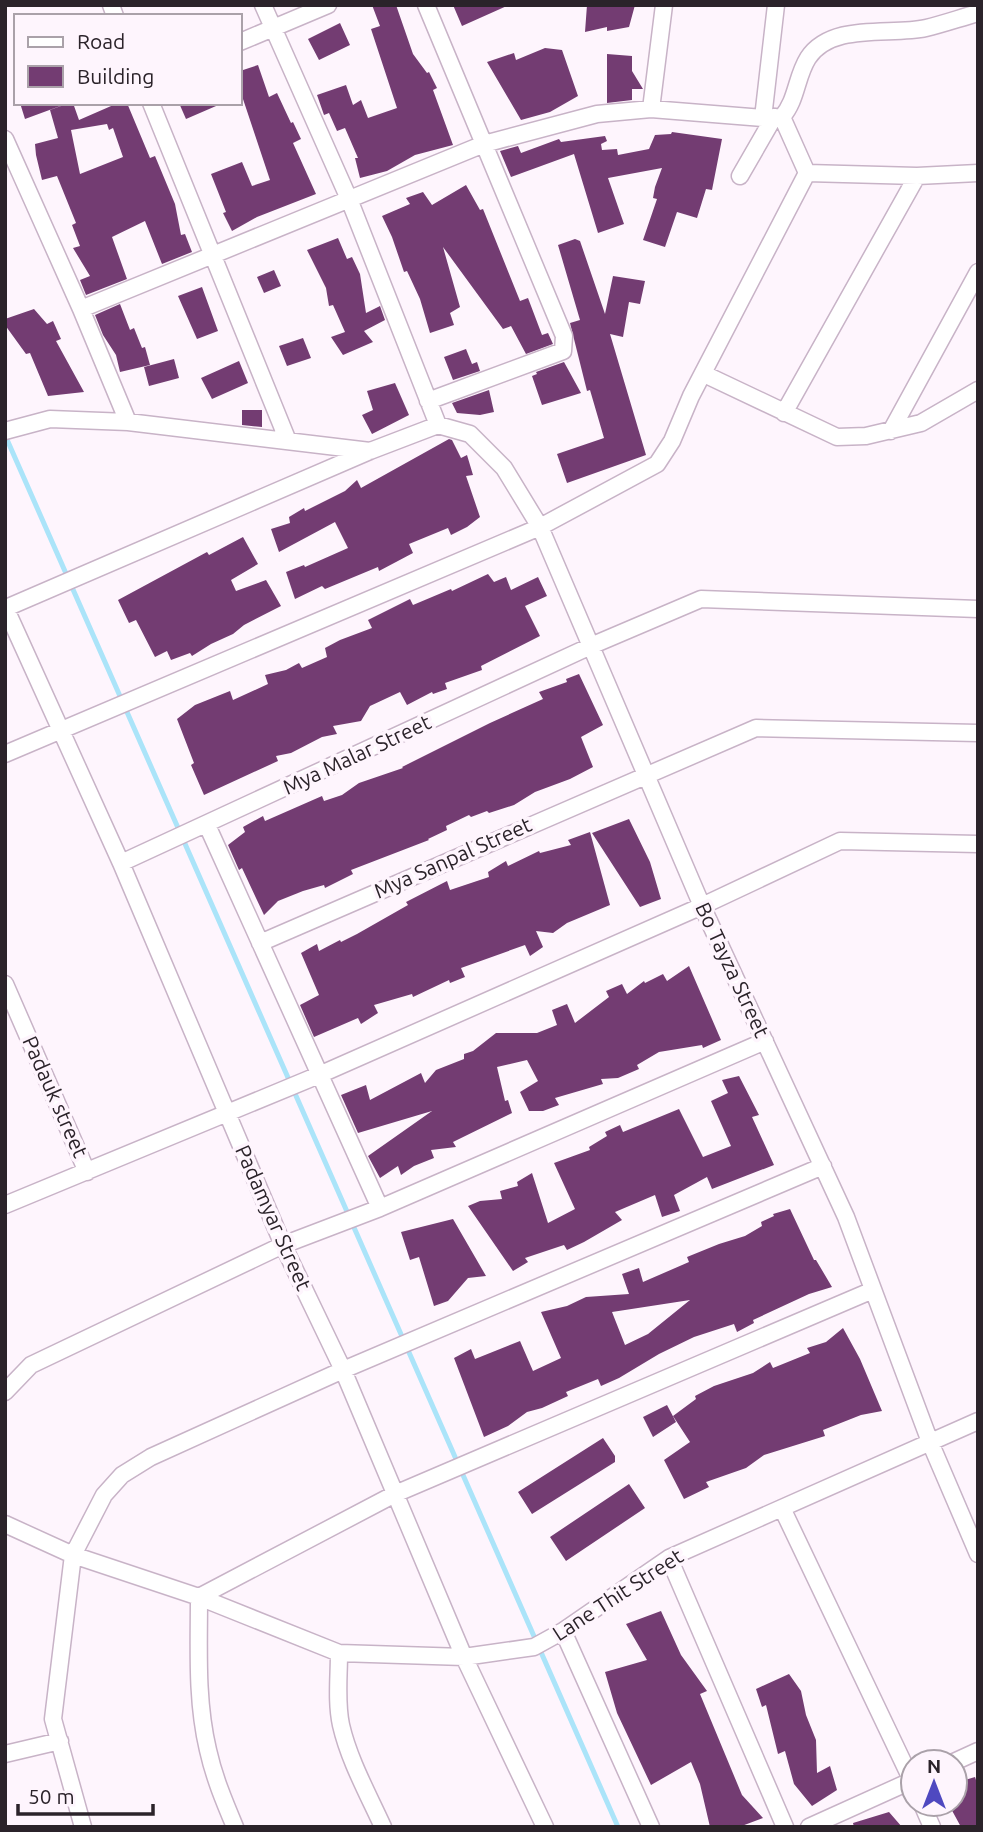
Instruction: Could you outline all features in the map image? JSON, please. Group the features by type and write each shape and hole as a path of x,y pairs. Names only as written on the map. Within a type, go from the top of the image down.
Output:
{"street":[{"path":"5,607 370,451 438,425 349,198 263,5"},
{"path":"242,40 328,5"},
{"path":"426,5 564,336 565,344 563,351 532,364 428,401"},
{"path":"652,109 664,5"},
{"path":"740,176 773,118 776,5"},
{"path":"81,309 484,144 597,114 652,109 773,118 790,108 808,58 823,45 850,33 923,29 978,13"},
{"path":"152,105 288,441"},
{"path":"773,118 807,173"},
{"path":"5,139 128,422"},
{"path":"807,173 917,176 978,173"},
{"path":"5,754 540,527 657,464 672,441 691,396 807,173"},
{"path":"784,412 917,176"},
{"path":"891,431 978,272"},
{"path":"704,374 837,437 866,436 921,423 978,390"},
{"path":"5,431 50,419 128,422 370,451"},
{"name":"Bo Tayza Street","path":"438,425 470,435 479,443 504,468 540,527 593,645 702,906 846,1217 930,1442 978,1554"},
{"name":"Mya Malar Street","path":"121,863 593,645 701,600 978,609"},
{"name":"Padamyar Street","path":"5,607 121,863 283,1245 343,1370 464,1657 545,1827"},
{"name":"Mya Sanpal Street","path":"260,943 756,728 978,733"},
{"path":"207,825 380,1208"},
{"path":"5,1205 319,1075 702,906 841,841 978,844"},
{"name":"Padauk street","path":"5,984 87,1172"},
{"path":"5,1392 31,1365 283,1245 380,1208 765,1041"},
{"path":"83,1827 53,1719 73,1555 104,1495 122,1475 151,1457 343,1370 823,1166"},
{"path":"235,1827 218,1786 205,1735 201,1696 199,1597 395,1494 873,1290"},
{"name":"Lane Thit Street","path":"5,1524 73,1555 199,1597 338,1653 464,1657 534,1647 564,1631 669,1558 978,1421"},
{"path":"782,1508 899,1753"},
{"path":"669,1558 785,1827"},
{"path":"564,1631 651,1827"},
{"path":"338,1653 341,1724 351,1756 383,1827"},
{"path":"5,1754 60,1741"},
{"path":"808,1827 899,1788"}],"building":[{"path":"372,5 396,5 413,54 427,73 429,72 437,88 433,90 453,145 415,155 387,171 360,178 355,158 358,158 345,128 337,131 329,113 324,115 317,95 346,85 353,105 361,100 368,118 397,108 371,29 380,26"},
{"path":"453,5 509,5 462,26"},
{"path":"587,5 635,5 629,27 607,31 607,27 585,32"},
{"path":"340,23 350,45 319,60 308,39"},
{"path":"545,48 562,50 578,96 550,112 521,120 487,62 514,53 516,60"},
{"path":"607,54 632,56 632,71 643,89 632,89 632,100 607,103"},
{"path":"258,65 269,97 277,93 301,139 293,143 316,194 257,217 232,231 223,213 226,212 211,174 242,162 252,186 270,180 242,96 242,70"},
{"path":"21,105 63,105 25,119"},
{"path":"74,105 79,120 113,105 128,105 150,158 155,156 175,204 181,235 185,234 192,252 162,264 145,221 112,237 127,279 86,295 80,280 90,276 73,248 80,246 72,225 76,223 57,176 42,180 36,155 35,144 58,138 50,110","holes":["107,124 109,130 113,128 123,157 80,174 71,130"]},
{"path":"180,105 218,105 186,119"},
{"path":"672,132 722,139 712,190 706,189 697,218 677,212 665,247 643,240 657,199 653,198 662,168 608,178 624,224 598,233 574,154 511,177 500,151 518,146 521,153 559,139 561,142 605,136 607,141 601,144 602,150 617,149 618,155 649,149 655,135"},
{"path":"466,185 480,210 483,209 520,301 528,298 542,335 548,333 553,344 526,354 511,326 503,329 443,247 460,307 450,313 454,325 430,333 420,299 407,271 404,272 382,216 410,204 406,198 423,192 432,205"},
{"path":"338,238 347,259 352,257 360,274 366,313 380,306 385,320 364,331 373,342 343,355 331,337 345,332 333,305 329,306 326,288 307,250"},
{"path":"575,239 580,241 605,314 613,276 645,281 640,304 629,302 623,337 610,334 646,455 567,483 557,454 604,438 590,390 587,391 570,323 580,320 558,245"},
{"path":"274,270 281,286 264,293 257,277"},
{"path":"202,287 218,331 197,339 178,296"},
{"path":"120,304 130,330 134,328 142,348 145,347 150,365 120,372 116,355 103,335 95,315"},
{"path":"34,309 47,324 53,321 61,339 56,341 84,392 48,396 30,353 26,354 5,325 5,319"},
{"path":"303,338 311,358 287,366 279,346"},
{"path":"466,349 472,364 477,362 480,371 453,380 444,357"},
{"path":"174,359 179,378 149,386 144,367"},
{"path":"239,361 248,383 212,399 201,378"},
{"path":"564,362 581,393 542,405 532,376"},
{"path":"395,383 409,415 372,434 362,415 373,410 367,391"},
{"path":"489,390 494,412 480,415 457,413 452,403"},
{"path":"242,410 262,410 262,427 242,425"},
{"path":"449,439 461,458 467,455 473,475 466,476 480,517 451,535 448,528 409,544 413,553 379,571 378,567 325,589 322,586 295,599 286,572 304,565 305,567 348,548 335,522 279,552 271,529 290,523 289,517 345,491 357,480 361,488"},
{"path":"243,537 258,564 231,580 236,591 266,580 281,606 192,656 190,653 171,660 167,651 155,657 136,620 129,623 118,600 207,552 209,555"},
{"path":"488,574 494,582 506,577 511,590 538,577 547,596 525,606 540,636 481,666 482,670 445,683 447,689 433,694 432,692 407,705 400,692 370,706 361,721 333,726 337,734 322,737 291,753 276,756 278,761 204,795 191,765 194,763 177,719 195,705 230,691 233,700 268,684 265,675 286,670 299,663 302,668 327,657 325,648 372,628 368,620 410,599 413,605"},
{"path":"579,674 603,725 581,737 593,767 535,792 514,805 471,817 469,815 446,826 447,830 429,840 351,870 353,874 325,888 324,885 278,901 264,915 228,845 245,832 243,827 263,816 265,821 322,796 324,801 342,795 359,783 403,768 543,699 539,692 567,682 566,679"},
{"path":"629,819 650,862 661,899 640,907 592,833"},
{"path":"590,832 610,905 567,923 553,933 536,931 543,947 530,956 525,945 461,968 465,977 450,983 449,980 413,997 412,994 374,1005 378,1013 361,1024 358,1018 314,1037 300,1005 319,995 301,953 317,944 319,951 340,940 341,942 408,905 406,902 447,881 450,890 489,877 488,872 506,861 508,866 539,851 540,853 571,845 568,840"},
{"path":"689,966 721,1040 703,1048 702,1045 659,1052 637,1065 639,1069 618,1078 601,1079 603,1084 555,1098 559,1105 543,1111 529,1111 520,1092 538,1081 527,1060 497,1067 505,1101 508,1100 512,1113 453,1142 456,1147 431,1150 434,1158 401,1175 398,1166 380,1178 368,1156 432,1111 358,1133 341,1095 366,1085 370,1100 421,1073 425,1083 436,1070 464,1059 464,1054 473,1051 496,1033 537,1033 557,1025 552,1010 567,1004 575,1023 609,997 606,991 622,984 627,994 644,981 645,983 663,974 667,981"},
{"path":"739,1076 759,1115 752,1117 774,1165 712,1189 707,1177 674,1195 680,1211 662,1217 655,1195 615,1212 622,1220 584,1242 567,1250 564,1245 525,1258 528,1262 513,1271 468,1206 480,1201 502,1199 500,1191 518,1186 517,1182 532,1173 548,1223 575,1209 554,1163 590,1150 589,1147 607,1136 605,1132 620,1125 623,1132 679,1109 703,1157 731,1146 711,1101 728,1093 722,1080"},
{"path":"790,1209 814,1260 832,1287 809,1294 753,1320 754,1323 737,1332 734,1324 694,1337 601,1386 598,1379 566,1392 568,1396 527,1412 508,1426 484,1437 454,1358 471,1349 475,1359 520,1341 533,1371 561,1358 541,1312 567,1306 586,1297 629,1294 622,1274 639,1268 643,1282 689,1262 687,1257 745,1236 762,1226 761,1222 774,1216 773,1214","holes":["690,1300 648,1334 625,1345 612,1312"]},
{"path":"453,1219 486,1276 468,1278 448,1301 434,1306 419,1257 410,1260 401,1232"},
{"path":"843,1328 860,1359 882,1411 861,1415 823,1430 825,1436 764,1455 746,1468 706,1482 709,1487 684,1499 664,1460 690,1442 673,1416 696,1399 695,1396 714,1386 753,1373 770,1362 773,1368 810,1353 807,1348 826,1342"},
{"path":"667,1405 676,1422 653,1437 643,1417"},
{"path":"603,1438 615,1456 615,1462 532,1514 518,1492"},
{"path":"629,1484 645,1508 566,1561 550,1537"},
{"path":"661,1611 681,1655 707,1691 700,1694 742,1795 763,1818 739,1827 710,1827 700,1784 691,1762 651,1785 617,1713 605,1672 647,1660 626,1624"},
{"path":"789,1674 801,1691 806,1715 816,1740 817,1773 830,1766 837,1790 812,1806 794,1784 785,1751 778,1754 766,1705 762,1707 756,1689"},
{"path":"975,1777 978,1786 978,1827 961,1827 956,1818 969,1818 969,1779"},
{"path":"889,1812 902,1827 854,1827 853,1823"}],"waterway":[{"path":"5,435 618,1827"}]}
